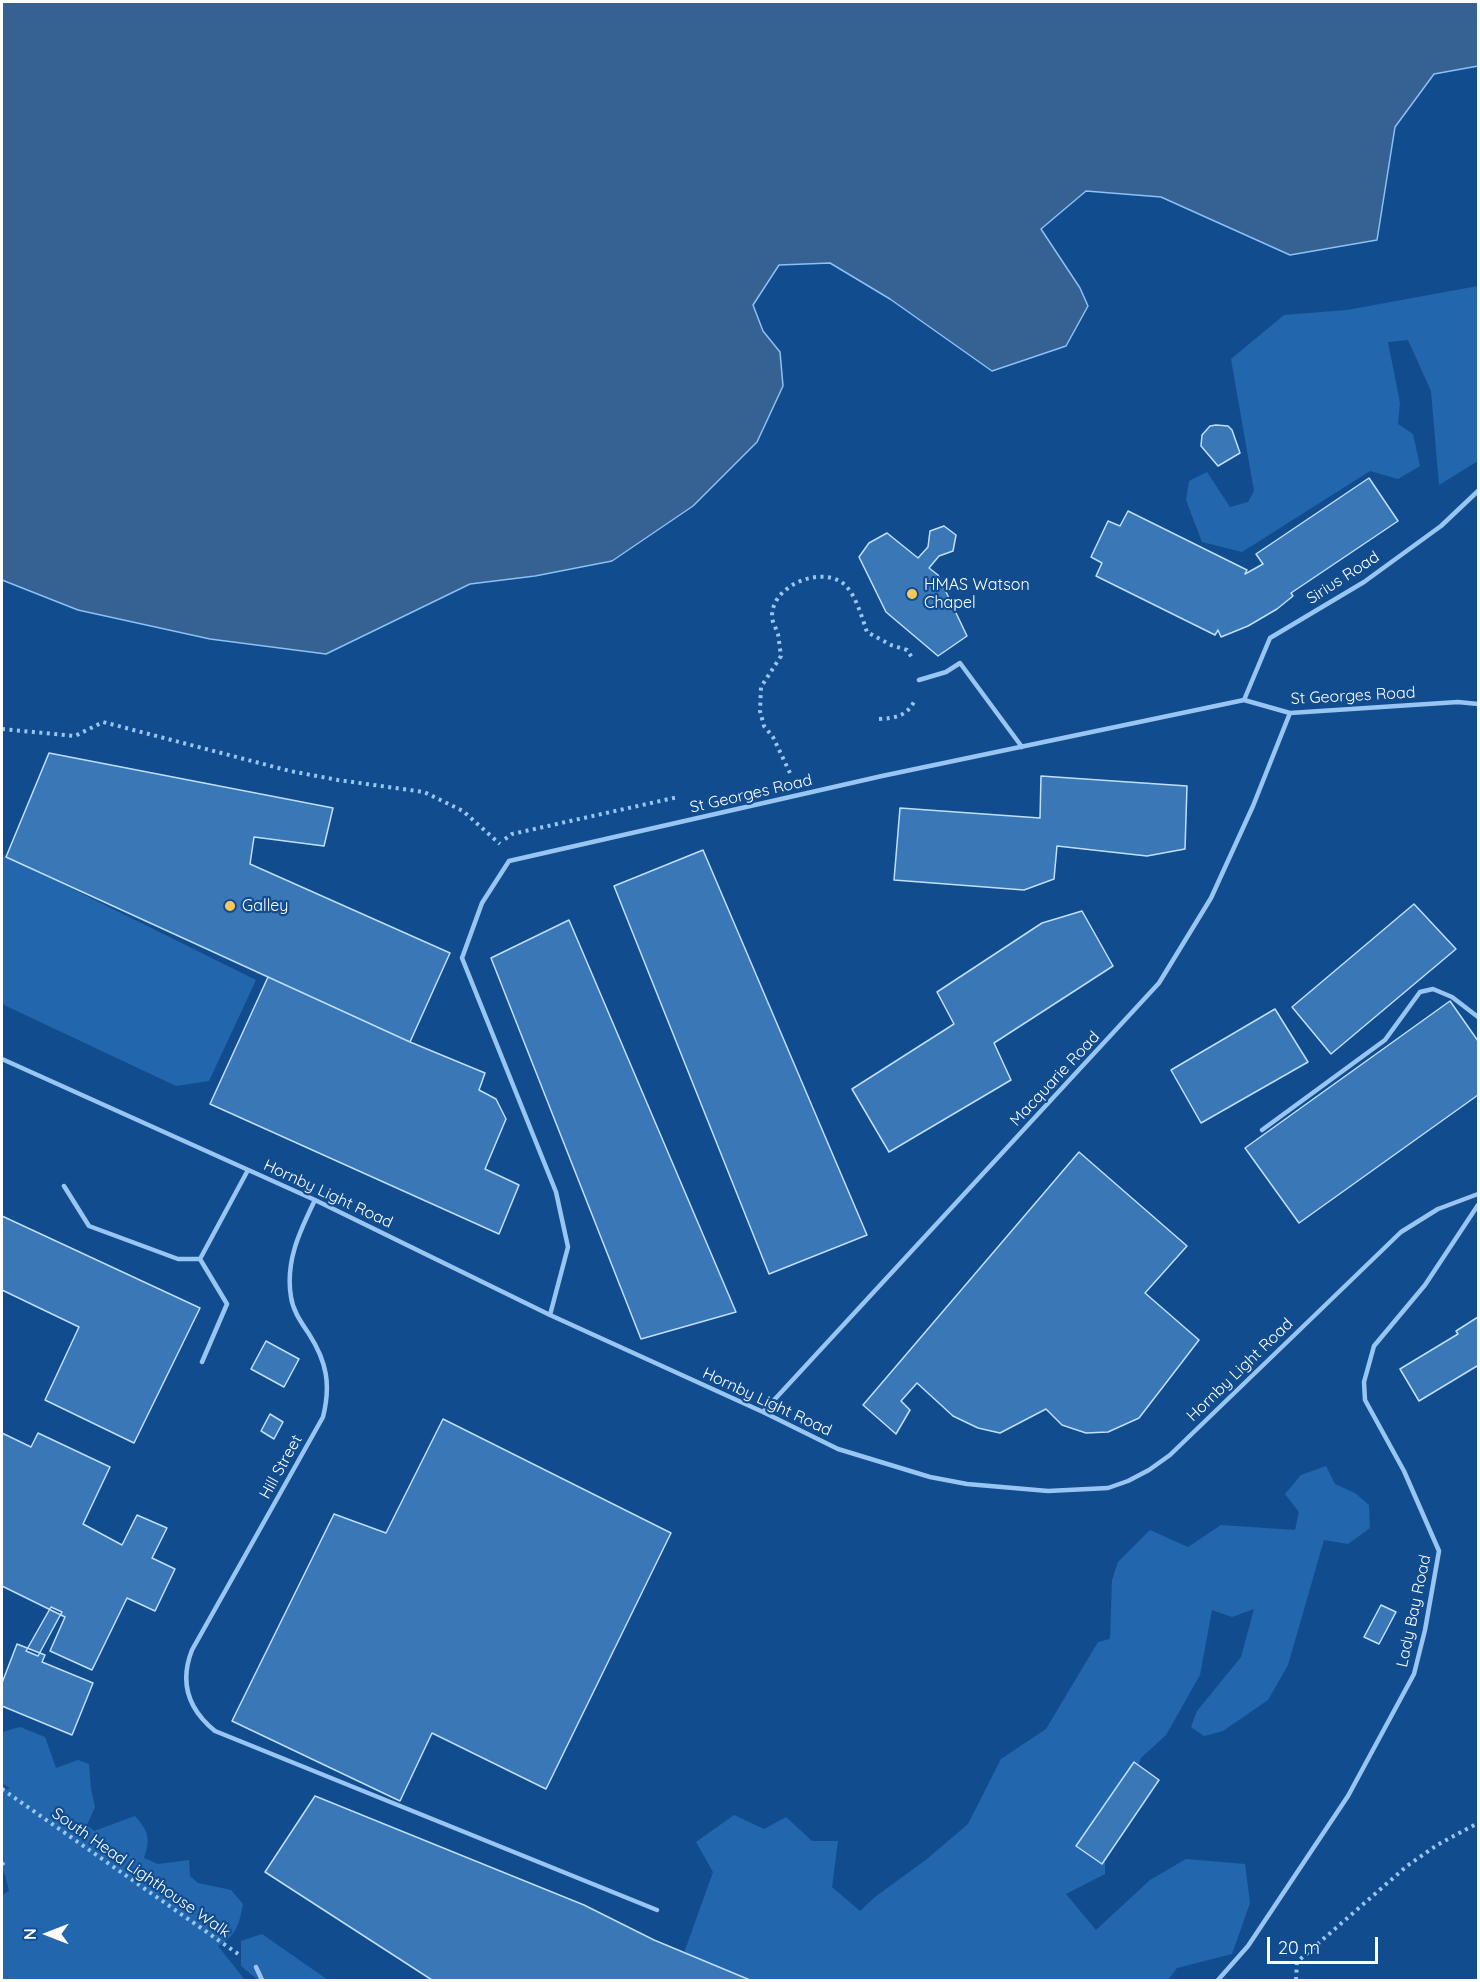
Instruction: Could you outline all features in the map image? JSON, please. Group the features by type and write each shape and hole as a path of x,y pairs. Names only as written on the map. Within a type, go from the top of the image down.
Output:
{"lane":[{"name":"Sirius Road","path":"1244,700 1270,638 1364,582 1441,526 1479,491"},
{"path":"919,680 946,672 960,663 1022,747"},
{"name":"St Georges Road","path":"550,1315 568,1246 556,1192 462,958 482,903 509,861 882,776 1244,700 1290,713 1458,702 1479,704"},
{"name":"Macquarie Road","path":"763,1412 1159,983 1211,898 1253,806 1290,713"},
{"path":"1262,1130 1385,1040 1420,992 1433,989 1452,996 1479,1017"},
{"name":"Hornby Light Road","path":"2,1059 315,1200 550,1315 763,1412 838,1449 930,1477 967,1484 1048,1491 1108,1488 1149,1470 1170,1455 1401,1232 1438,1209 1479,1194"},
{"path":"200,1259 248,1170"},
{"path":"64,1186 89,1226 178,1259 200,1259"},
{"name":"Hill Street","path":"315,1200 296,1239 289,1277 291,1299 297,1317 315,1343 323,1360 328,1380 328,1399 323,1417 198,1640 186,1666 186,1685 190,1702 200,1719 214,1731 657,1910"},
{"name":"Lady Bay Road","path":"1218,1980 1248,1946 1348,1796 1414,1674 1425,1630 1439,1551 1404,1471 1365,1400 1364,1382 1374,1346 1425,1286 1479,1205"},
{"path":"200,1259 227,1304 202,1362"},
{"path":"256,1967 262,1980"}],"path":[{"path":"801,771 790,773 773,737 764,726 760,711 761,687 781,656 778,633 772,617 776,601 786,589 809,577 834,578 846,586 858,606 867,632 891,645 907,650 916,664 921,687 911,708 898,718 879,719"},
{"path":"2,729 75,736 104,722 290,771 424,792 463,811 500,844 512,834 686,796"},
{"name":"South Head Lighthouse Walk","path":"2,1789 256,1967"},
{"path":"1296,1980 1297,1962 1407,1866 1437,1845 1479,1823"},
{"path":"2,1863 6,1869"}],"shaded area":[{"path":"2,2 1478,2 1478,66 1434,74 1395,127 1377,240 1290,255 1161,197 1086,191 1041,229 1080,288 1088,306 1066,346 992,371 890,299 830,263 779,265 753,305 763,331 780,352 783,386 757,442 693,506 612,561 535,576 470,584 326,654 210,639 78,610 2,580"},
{"path":"1478,286 1478,461 1439,485 1431,391 1408,340 1388,342 1400,403 1398,424 1413,434 1420,466 1398,479 1370,471 1242,552 1202,542 1186,500 1189,481 1207,472 1230,507 1248,502 1254,491 1231,359 1284,315 1347,310"},
{"path":"2,854 256,980 209,1081 176,1086 2,1004"},
{"path":"1326,1466 1335,1484 1355,1493 1369,1505 1370,1528 1348,1544 1324,1540 1288,1665 1268,1700 1223,1731 1204,1736 1191,1727 1197,1711 1241,1657 1254,1609 1232,1617 1212,1610 1200,1675 1166,1735 1141,1758 1105,1853 1105,1874 1066,1894 1096,1930 1150,1880 1186,1859 1245,1864 1250,1903 1232,1954 1177,1968 1168,1980 750,1980 684,1953 713,1872 696,1842 734,1815 764,1829 786,1817 812,1841 838,1841 832,1887 860,1911 968,1824 1001,1759 1046,1729 1098,1642 1110,1639 1112,1580 1118,1562 1150,1530 1188,1547 1221,1525 1295,1530 1299,1512 1285,1494 1301,1475"},
{"path":"20,1727 45,1737 56,1768 78,1760 89,1764 95,1807 87,1825 94,1831 135,1816 147,1835 144,1858 158,1864 189,1860 190,1876 198,1883 231,1890 243,1904 242,1911 233,1933 218,1946 245,1980 2,1980 2,1895 9,1891 2,1870 2,1792 10,1788 2,1783 2,1732"},
{"path":"262,1934 328,1980 258,1980 241,1966 241,1941"}],"building":[{"path":"1210,426 1228,426 1232,430 1240,453 1218,466 1201,446 1202,435"},
{"path":"1369,478 1398,521 1291,593 1293,596 1277,609 1248,626 1221,637 1218,630 1215,635 1096,576 1102,563 1091,557 1108,521 1120,526 1128,511 1247,570 1245,574 1263,564 1256,554"},
{"name":"HMAS Watson Chapel","path":"944,526 956,535 953,551 939,556 929,568 938,575 967,636 938,656 886,612 859,557 869,543 887,533 918,558 928,547 930,531"},
{"name":"Galley","path":"49,753 333,808 324,846 254,837 250,864 450,953 410,1042 6,857"},
{"path":"1041,776 1187,786 1185,849 1147,856 1057,846 1054,879 1024,890 894,880 900,808 1040,818"},
{"path":"703,850 867,1235 769,1274 614,886"},
{"path":"1414,904 1456,949 1331,1054 1292,1007"},
{"path":"1082,911 1113,966 994,1043 1011,1080 889,1152 852,1089 954,1024 937,992 1042,923"},
{"path":"569,920 736,1312 641,1339 491,958"},
{"path":"268,977 410,1042 485,1073 479,1090 496,1099 506,1119 485,1169 519,1185 499,1234 210,1104"},
{"path":"1450,1001 1478,1041 1478,1095 1299,1223 1245,1148"},
{"path":"1275,1009 1308,1062 1201,1123 1171,1070"},
{"path":"1079,1152 1187,1246 1145,1293 1199,1340 1139,1418 1108,1432 1086,1433 1062,1425 1046,1409 1000,1433 978,1428 953,1416 917,1383 901,1401 910,1410 896,1434 863,1405"},
{"path":"2,1216 200,1308 134,1443 45,1400 79,1327 2,1290"},
{"path":"1478,1317 1478,1368 1477,1366 1419,1401 1400,1369 1458,1334 1456,1331"},
{"path":"266,1341 299,1359 284,1387 251,1369"},
{"path":"270,1414 283,1422 274,1439 261,1431"},
{"path":"443,1419 671,1533 546,1789 432,1733 400,1801 232,1721 334,1514 386,1533"},
{"path":"2,1433 31,1447 38,1433 110,1467 83,1524 122,1545 137,1515 167,1528 152,1558 175,1569 155,1611 127,1598 92,1670 50,1651 65,1617 2,1586"},
{"path":"1381,1605 1396,1612 1379,1644 1364,1637"},
{"path":"51,1607 62,1612 38,1656 26,1651"},
{"path":"17,1644 45,1655 42,1662 93,1683 72,1735 2,1706 2,1683"},
{"path":"1134,1762 1159,1780 1102,1864 1076,1846"},
{"path":"315,1796 584,1905 654,1940 750,1980 432,1980 265,1872"}],"place":[{"name":"HMAS Watson Chapel","path":"912,594"},
{"name":"Galley","path":"230,906"}]}
